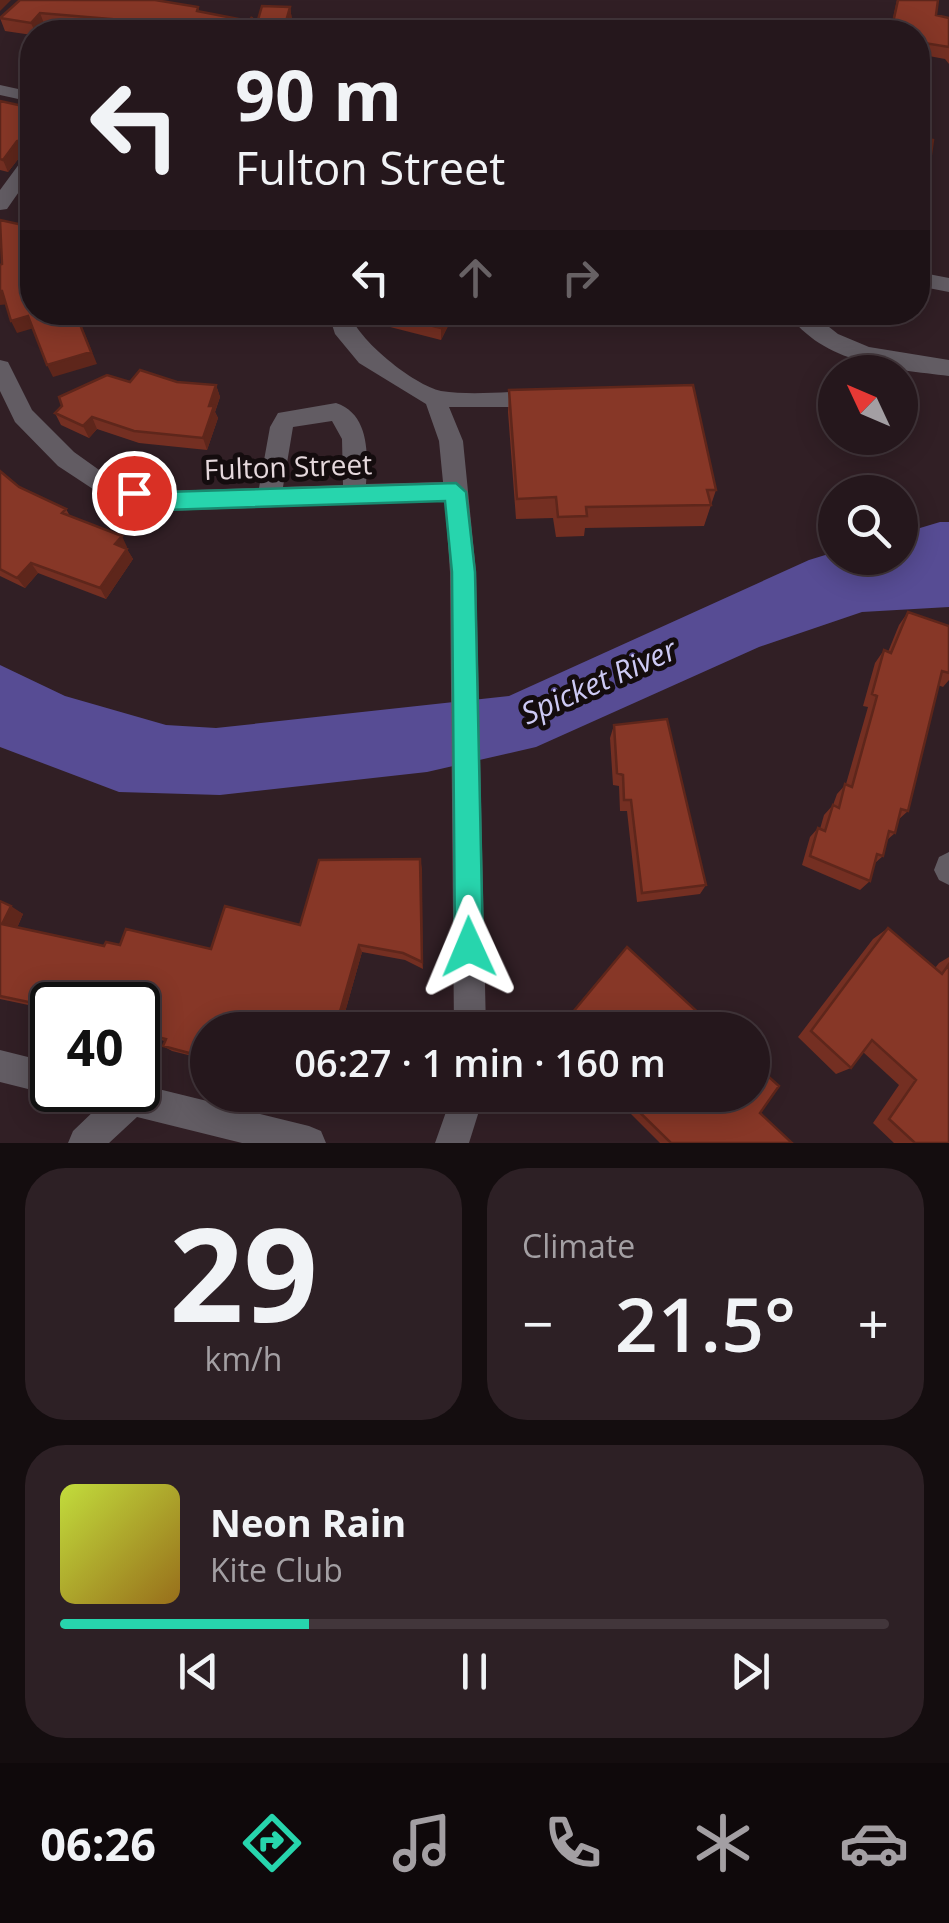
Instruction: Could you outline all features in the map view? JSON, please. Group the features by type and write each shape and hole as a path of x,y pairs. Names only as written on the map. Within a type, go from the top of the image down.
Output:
{"street":[{"path":"0,204 20,185"},
{"path":"342,325 367,357 435,400 562,399"},
{"path":"812,325 830,341 875,360 949,368"},
{"name":"Fulton Street","path":"0,368 23,416 66,460 102,485 164,501 456,492"},
{"path":"435,400 451,441 463,572 470,1012"},
{"path":"269,498 280,427 286,419 298,414 336,412 347,419 356,442 354,495"},
{"path":"0,1066 30,1074"},
{"path":"160,1106 309,1143"},
{"path":"86,1143 118,1112"},
{"path":"452,1143 462,1112"}],"water":[{"name":"Spicket River","path":"949,522 949,607 862,612 759,647 536,747 427,772 220,795 119,792 0,747 0,665 65,696 166,725 216,728 509,696 818,557 818,575 918,575 918,529"}],"building":[{"path":"20,0 155,0 244,20 123,20 40,13 34,20 0,18"},
{"path":"898,0 938,0 936,15 949,18 949,47 930,44 930,20 894,20"},
{"path":"262,6 290,7 286,20 258,20"},
{"path":"0,101 20,105 20,140 0,159"},
{"path":"0,220 20,224 20,318 11,321 0,291"},
{"path":"31,325 80,325 91,352 47,365"},
{"path":"140,370 177,382 216,385 209,406 214,406 203,438 134,431 92,417 83,426 55,413 62,406 59,397 107,375 130,382"},
{"path":"693,385 716,490 707,490 711,505 586,507 587,516 558,517 556,497 517,499 509,390"},
{"path":"0,471 19,487 66,509 62,513 122,536 115,544 127,549 100,588 31,563 17,578 0,569"},
{"path":"908,612 949,626 949,673 942,671 908,811 901,809 895,833 889,831 883,856 877,854 870,881 810,856 818,828 825,831 833,805 839,808 845,784 852,787 877,696 872,694 884,650 891,653"},
{"path":"667,719 706,885 642,893 631,800 624,800 623,775 617,773 614,725"},
{"path":"420,859 422,962 403,953 359,945 340,1012 190,1012 190,1053 163,1046 166,1039 160,1038 160,982 30,982 30,1002 0,996 0,901 11,906 2,924 104,946 106,942 120,945 126,929 211,949 225,906 300,925 319,860"},
{"path":"888,928 942,974 949,964 949,1143 915,1143 889,1119 916,1080 872,1040 851,1068 811,1031"},
{"path":"627,947 697,1012 573,1012"},
{"path":"770,1078 779,1086 770,1099"},
{"path":"639,1112 761,1112 792,1143 671,1143"}],"route":[{"path":"134,493 164,501 456,492 463,572 469,947"}]}
